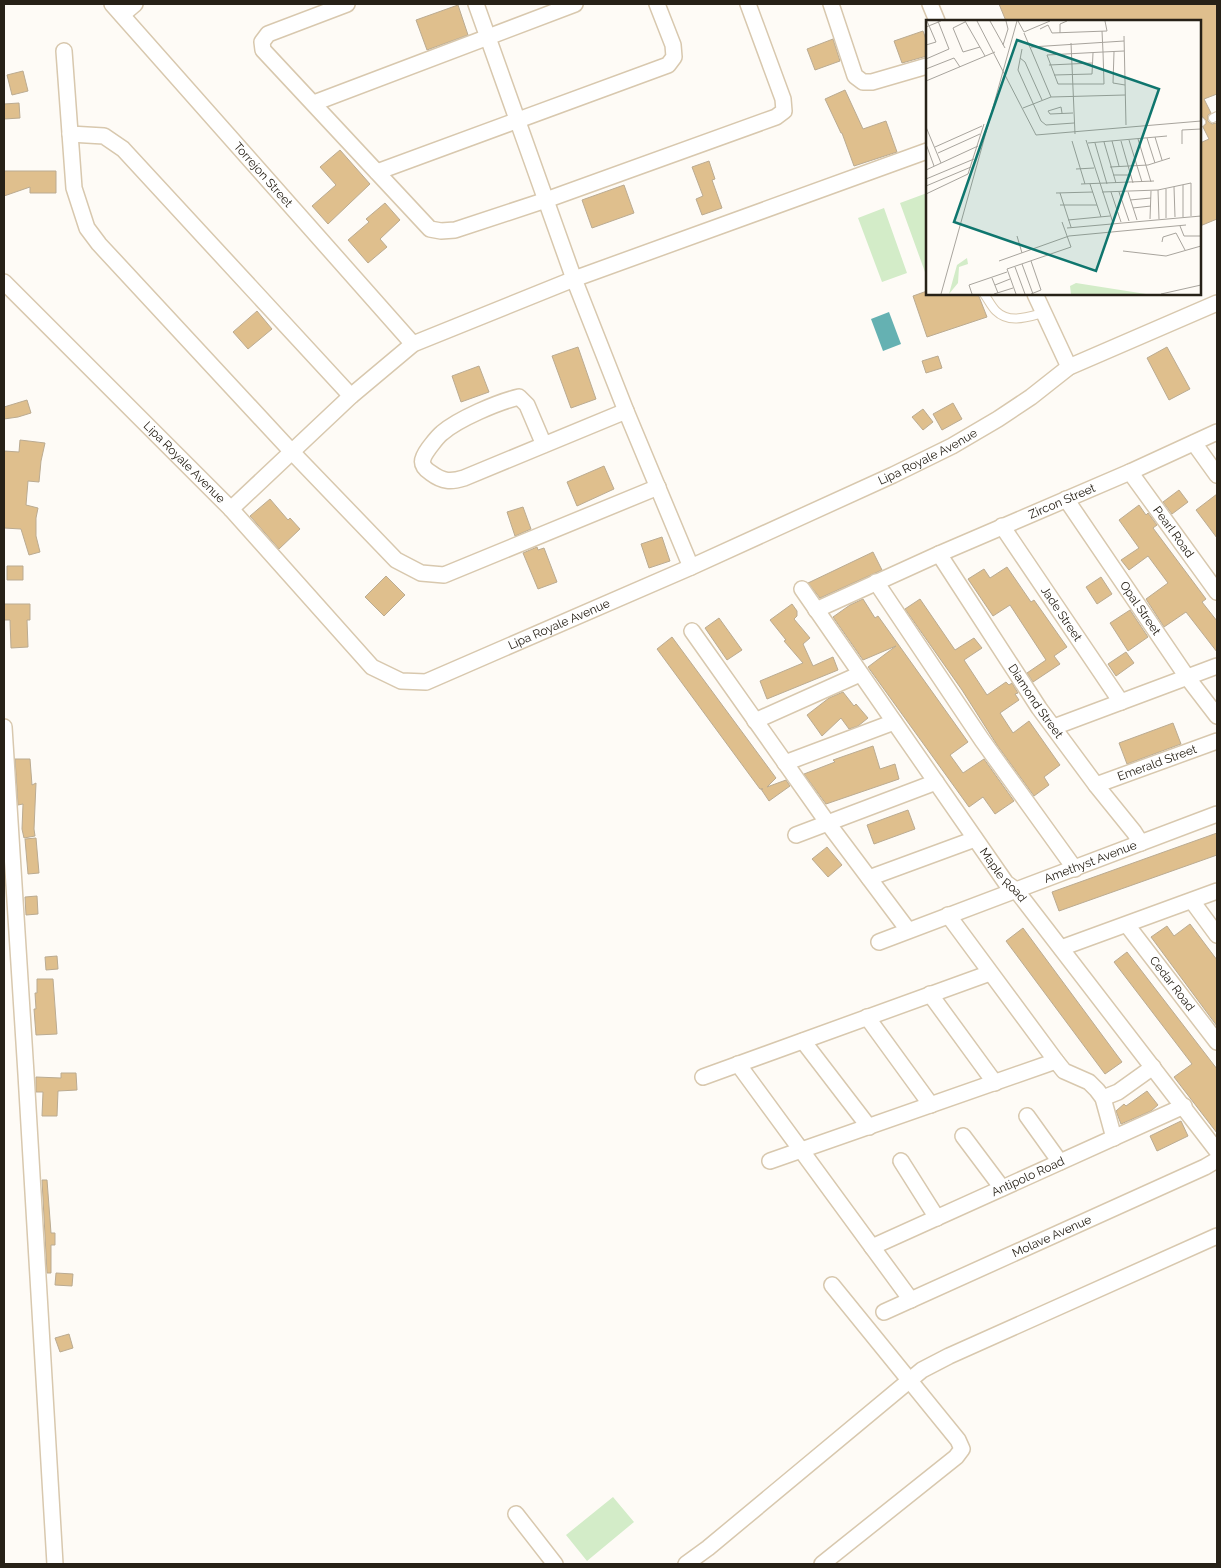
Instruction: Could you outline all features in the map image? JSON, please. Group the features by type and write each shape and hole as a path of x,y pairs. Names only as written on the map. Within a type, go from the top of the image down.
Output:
{"street":[{"path":"117,9 134,4"},
{"path":"346,4 268,34 262,42 263,50 314,102 430,228 441,232 455,230 546,200 776,117 784,110 783,99 748,4"},
{"path":"476,4 574,279 626,411 691,567"},
{"path":"314,102 576,4"},
{"path":"377,172 668,65 674,57 673,45 657,4"},
{"path":"831,4 855,76 863,82 872,82 926,66"},
{"path":"930,4 937,20"},
{"name":"Torrejon Street","path":"117,9 413,344"},
{"path":"64,51 74,188 87,228 99,244 292,452 396,560 421,574 444,575 658,487"},
{"path":"70,134 104,136 124,149 351,396"},
{"path":"231,510 351,396 413,344 574,279 926,151"},
{"name":"Lipa Royale Avenue","path":"4,282 231,510 372,667 401,681 426,682 691,567 893,475 952,446 998,419 1031,398 1068,368 1217,303"},
{"path":"1035,295 1068,368"},
{"path":"544,446 527,405 519,398 506,400 454,424 440,434 423,456 422,463 424,468 440,480 452,481 464,478 544,446 626,411"},
{"name":"Zircon Street","path":"816,610 1217,432"},
{"path":"1194,443 1217,475"},
{"name":"Pearl Road","path":"1130,472 1217,592"},
{"name":"Opal Street","path":"1066,499 1187,677 1217,716"},
{"name":"Jade Street","path":"1002,526 1121,702"},
{"name":"Diamond Street","path":"939,554 1039,708 1096,786 1141,843"},
{"path":"876,582 982,740 1075,869"},
{"name":"Maple Road","path":"802,589 1006,883 1016,890 1217,1151"},
{"path":"692,631 827,822 908,930"},
{"path":"1054,727 1217,666"},
{"path":"755,721 860,674"},
{"path":"785,763 894,722"},
{"path":"4,727 55,1564"},
{"name":"Emerald Street","path":"1096,786 1217,741"},
{"path":"796,835 936,782"},
{"name":"Amethyst Avenue","path":"879,942 1217,814"},
{"path":"869,878 975,839"},
{"path":"1061,948 1217,891"},
{"path":"1192,901 1217,936"},
{"path":"948,915 1064,1071 1089,1082 1103,1098 1114,1138"},
{"name":"Cedar Road","path":"1127,925 1217,1042"},
{"path":"703,1077 990,972"},
{"path":"930,994 995,1083"},
{"path":"867,1017 931,1105"},
{"path":"803,1040 869,1126"},
{"path":"770,1161 1056,1061"},
{"path":"738,1064 911,1300"},
{"path":"1103,1098 1118,1092 1153,1067"},
{"name":"Antipolo Road","path":"872,1247 1184,1106"},
{"path":"1027,1116 1060,1162"},
{"path":"963,1136 1002,1188"},
{"name":"Molave Avenue","path":"884,1312 1188,1175 1217,1160"},
{"path":"901,1161 937,1218"},
{"path":"686,1564 708,1548 922,1370 1217,1236"},
{"path":"822,1564 956,1457 962,1449 958,1440 832,1285"},
{"path":"516,1514 555,1564"}],"lane":[{"path":"985,295 996,312 1011,319 1025,318 1043,313"}],"green space":[{"path":"926,193 925,272 900,203"},
{"path":"884,208 907,273 882,282 858,218"},
{"path":"613,1497 634,1522 587,1561 566,1535"}],"water":[{"path":"889,312 901,344 883,351 871,319"}],"building":[{"path":"999,4 1217,4 1217,94 1204,99 1211,113 1208,115 1208,121 1217,125 1217,219 1201,226 1201,143 1209,139 1203,127 1206,124 1206,120 1201,117 1201,20 1006,20"},
{"path":"458,5 468,35 427,50 416,20"},
{"path":"923,31 926,39 926,56 902,63 894,41"},
{"path":"833,39 840,61 815,70 807,49"},
{"path":"23,71 28,91 12,95 7,75"},
{"path":"845,90 863,129 886,121 897,152 854,166 842,133 825,99"},
{"path":"19,103 20,118 4,119 4,104"},
{"path":"340,150 370,184 328,224 312,206 336,185 320,167"},
{"path":"709,161 715,179 712,180 722,208 702,215 696,199 703,196 692,167"},
{"path":"4,171 56,171 56,193 30,193 30,187 4,196"},
{"path":"624,185 634,213 592,228 582,200"},
{"path":"385,203 400,220 380,239 387,247 368,263 348,240 369,222 366,219"},
{"path":"926,291 926,295 978,295 987,317 927,337 913,296"},
{"path":"257,311 272,329 248,349 233,332"},
{"path":"578,347 596,399 571,408 552,356"},
{"path":"1167,347 1190,389 1169,400 1147,358"},
{"path":"938,356 942,368 926,373 922,361"},
{"path":"479,366 489,392 461,402 452,376"},
{"path":"27,400 31,413 4,419 4,407"},
{"path":"953,403 962,419 942,430 933,414"},
{"path":"923,409 933,422 923,430 912,417"},
{"path":"20,440 45,443 39,482 28,481 26,505 38,508 36,536 40,552 29,555 21,529 4,528 4,451 19,452"},
{"path":"604,466 614,489 577,506 567,482"},
{"path":"1179,490 1188,502 1172,514 1163,502"},
{"path":"1217,494 1217,538 1196,510"},
{"path":"270,499 288,520 290,518 300,529 279,549 250,516"},
{"path":"1139,505 1157,525 1153,528 1206,599 1202,602 1217,621 1217,652 1186,612 1164,627 1146,599 1168,583 1148,556 1129,570 1121,560 1139,548 1119,520"},
{"path":"523,507 531,529 515,536 507,512"},
{"path":"662,537 670,561 649,568 641,544"},
{"path":"537,547 538,550 544,548 557,582 538,589 523,553"},
{"path":"873,552 882,570 820,598 808,583"},
{"path":"7,566 23,566 23,580 7,580"},
{"path":"1007,567 1031,602 1034,600 1067,647 1054,656 1060,664 1033,682 1027,673 1046,660 1010,605 993,616 968,579 984,569 990,578"},
{"path":"386,576 405,595 384,616 365,597"},
{"path":"1101,577 1112,594 1097,604 1086,587"},
{"path":"863,599 875,618 878,616 968,742 950,755 963,773 984,759 1014,801 995,814 983,797 969,807 868,667 896,646 863,660 833,617 850,605"},
{"path":"920,599 955,650 974,638 982,648 964,660 987,695 1006,682 1009,685 1012,683 1018,693 1015,694 1019,700 1000,713 1013,733 1029,721 1060,765 1044,777 1049,785 1034,796 905,609"},
{"path":"4,604 30,604 30,620 27,620 28,647 11,648 10,620 4,620"},
{"path":"792,604 797,611 797,616 794,619 810,638 803,644 813,666 833,657 838,670 767,699 760,681 803,663 784,641 786,640 770,620"},
{"path":"1130,610 1148,637 1128,651 1110,623"},
{"path":"719,618 742,650 727,660 705,628"},
{"path":"672,637 776,778 767,787 786,780 790,786 769,801 657,649"},
{"path":"1126,652 1134,663 1116,676 1108,664"},
{"path":"843,692 854,706 856,704 868,718 858,726 849,729 841,718 822,736 807,715 829,698"},
{"path":"1173,723 1181,744 1127,764 1119,743"},
{"path":"873,746 880,769 895,764 899,779 826,804 804,774 835,762 833,760"},
{"path":"15,759 30,759 32,785 36,783 35,836 24,838 22,829 23,804 18,805"},
{"path":"908,810 915,829 874,844 867,825"},
{"path":"1217,833 1217,855 1059,911 1052,892"},
{"path":"36,838 39,873 28,874 25,839"},
{"path":"827,847 842,865 828,877 812,859"},
{"path":"37,896 38,914 26,915 25,897"},
{"path":"1190,924 1217,960 1217,1026 1151,937 1167,926 1174,936"},
{"path":"1023,928 1122,1062 1105,1074 1006,941"},
{"path":"1127,952 1217,1069 1217,1133 1174,1077 1192,1064 1114,962"},
{"path":"57,956 58,969 46,970 45,957"},
{"path":"37,979 53,979 57,1034 36,1035 34,1009 36,1009 35,993 37,993"},
{"path":"61,1073 76,1073 77,1090 58,1091 57,1116 42,1116 43,1092 36,1092 36,1077 61,1078"},
{"path":"1147,1091 1158,1105 1151,1111 1121,1124 1116,1111 1124,1104 1126,1106"},
{"path":"1181,1121 1188,1136 1157,1151 1150,1136"},
{"path":"42,1180 47,1180 51,1233 55,1233 55,1245 51,1245 51,1273 47,1273"},
{"path":"56,1273 73,1274 72,1286 55,1285"},
{"path":"69,1334 73,1348 60,1352 55,1338"}]}
